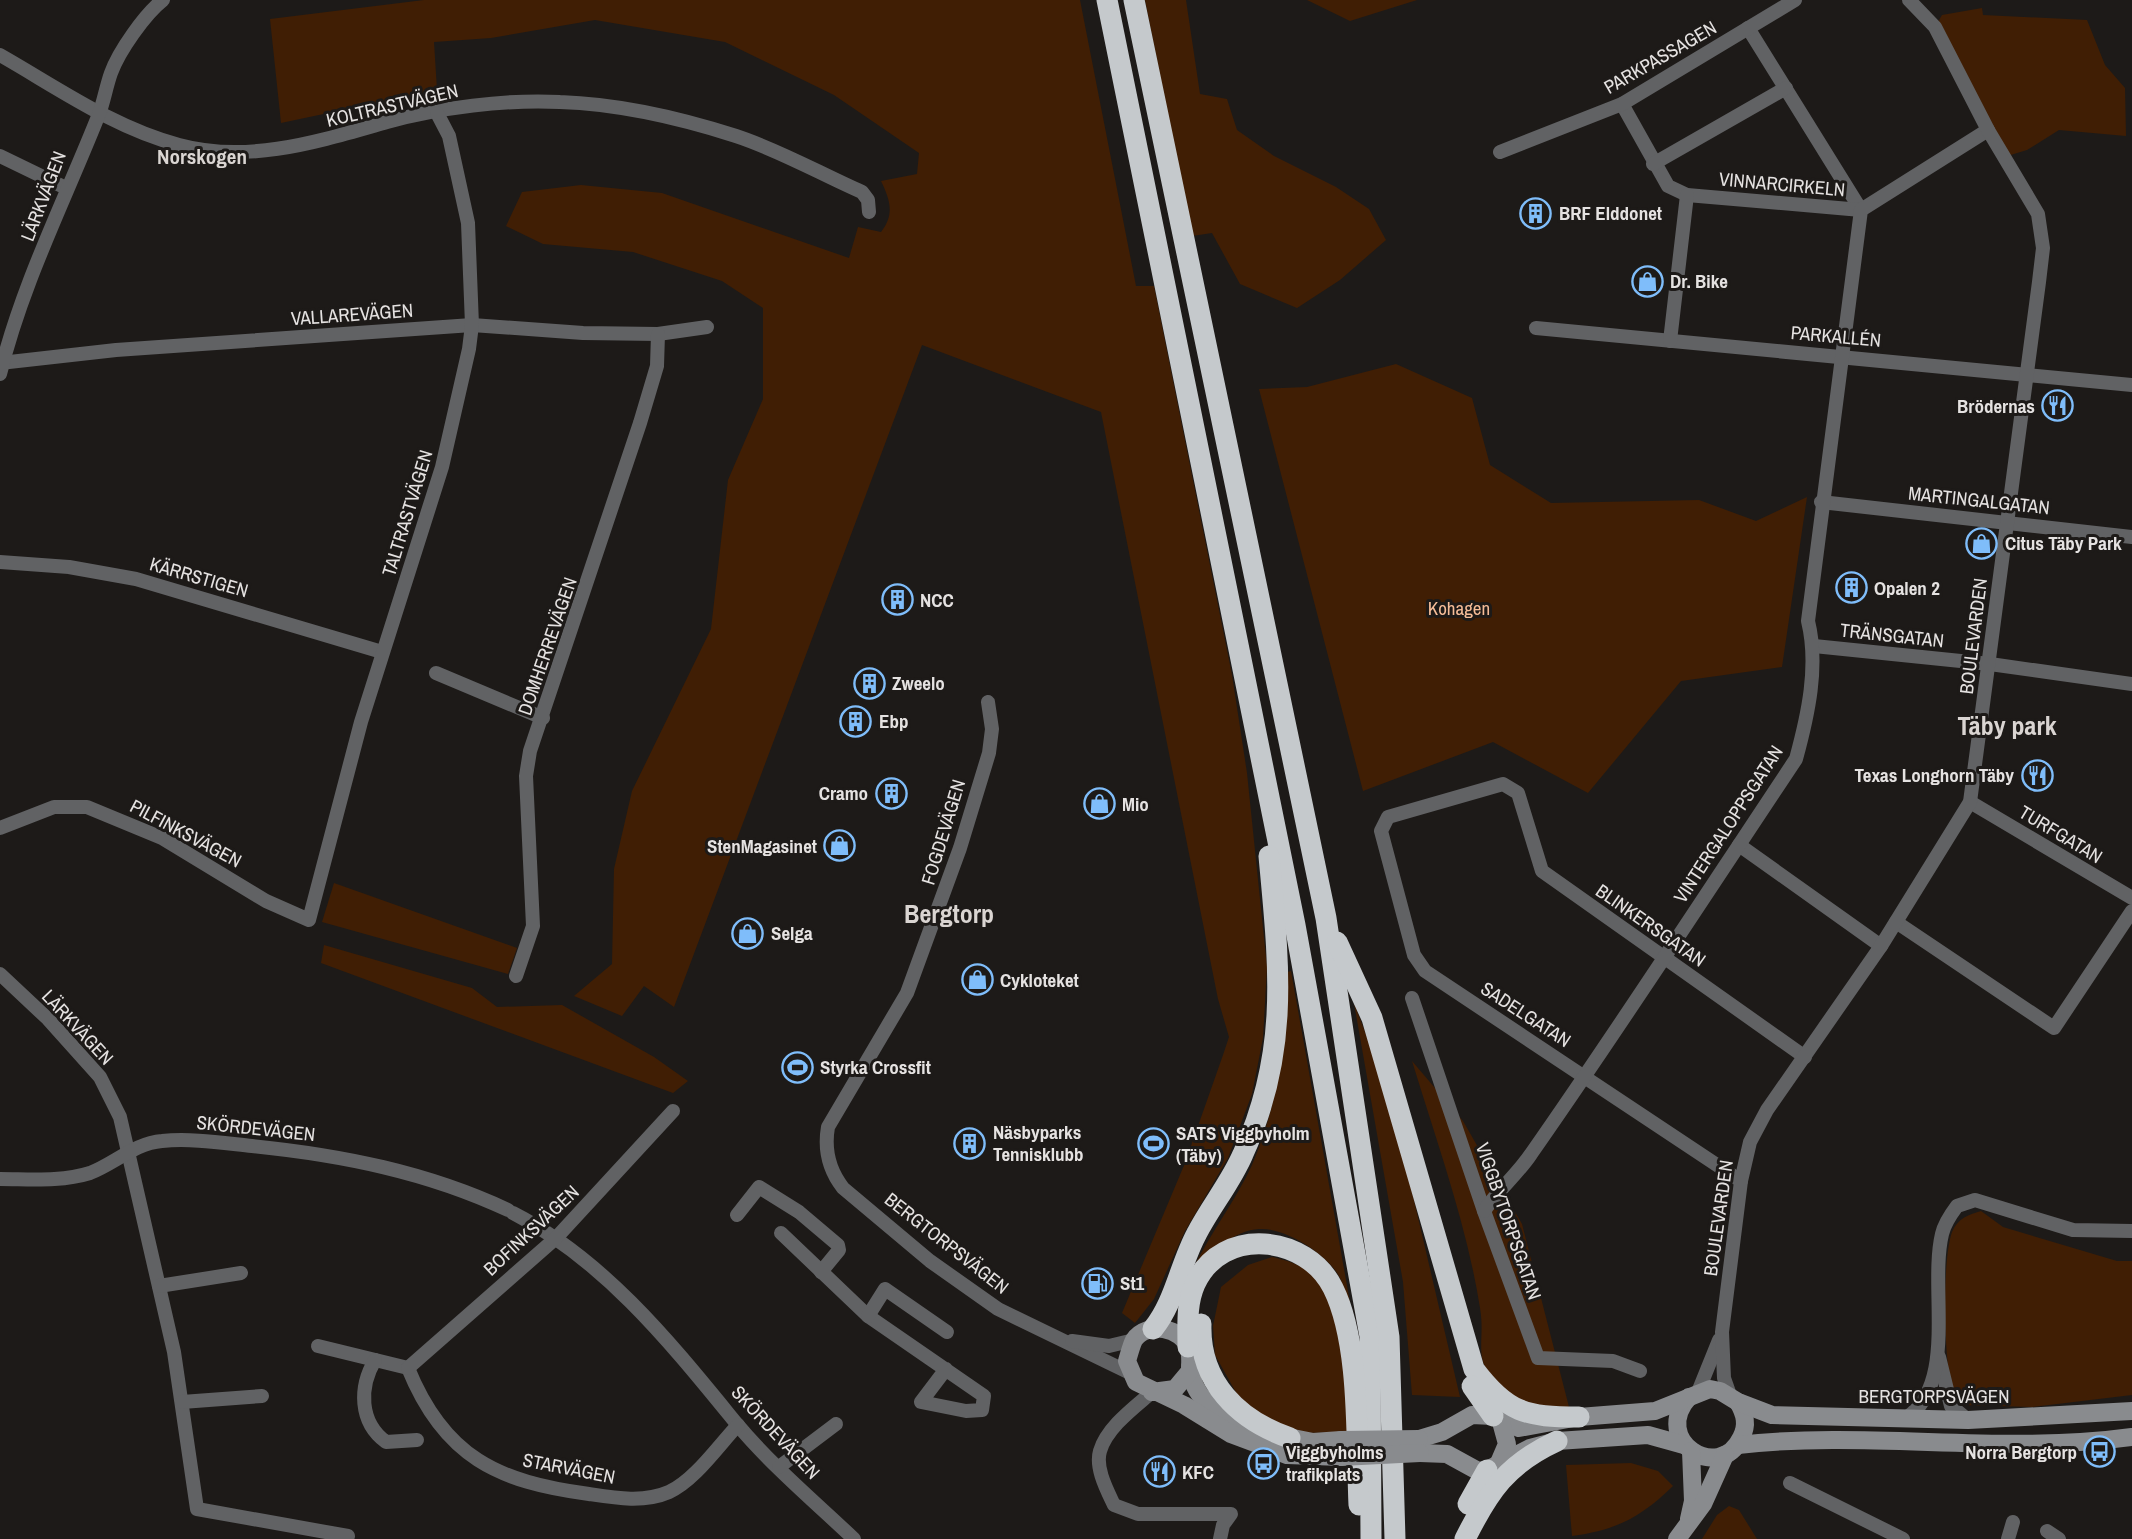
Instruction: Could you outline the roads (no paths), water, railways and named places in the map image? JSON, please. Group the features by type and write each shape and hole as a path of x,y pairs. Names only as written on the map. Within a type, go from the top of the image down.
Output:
{"highway":[{"path":"1107,0 1295,925 1370,1336 1371,1539"},
{"path":"1134,0 1326,918 1389,1337 1395,1539"},
{"path":"1153,1329 1165,1315 1196,1234 1242,1157 1265,1101 1279,1029 1277,946 1269,852 1221,554"},
{"path":"1326,918 1372,1018 1474,1369 1493,1395 1525,1414 1579,1417"},
{"path":"1189,1357 1188,1310 1196,1283 1213,1260 1229,1250 1247,1245 1271,1244 1284,1246 1306,1256 1324,1272 1340,1305 1351,1358 1361,1539"},
{"path":"1271,1244 1244,1250 1228,1260 1213,1278 1202,1310 1200,1340 1206,1363 1218,1388 1235,1409 1263,1429 1290,1438"},
{"path":"1440,1251 1466,1374 1497,1419"},
{"path":"1465,1539 1482,1505 1506,1472 1531,1453 1557,1441"},
{"path":"1455,1539 1471,1499 1492,1467"}],"main road":[{"path":"1153,1329 1174,1332 1189,1357 1186,1378 1175,1388 1152,1392 1136,1382 1127,1362 1134,1340 1153,1329"},
{"name":"BERGTORPSVÄGEN","path":"1189,1357 1192,1386 1206,1402 1252,1429 1341,1449"},
{"name":"BERGTORPSVÄGEN","path":"1420,1446 1472,1415 1497,1419 1520,1428 1579,1417 1655,1411 1710,1389 1772,1415 1968,1420 2132,1411"},
{"name":"BERGTORPSVÄGEN","path":"1152,1392 1184,1405 1231,1434 1287,1455 1341,1449 1420,1446 1447,1454 1478,1471 1492,1467"},
{"path":"1682,1534 1693,1501 1687,1448 1677,1426 1678,1415 1694,1394"},
{"path":"1682,1534 1703,1504 1745,1421 1734,1398"},
{"path":"1492,1467 1507,1444 1497,1419"},
{"path":"1492,1467 1530,1448 1557,1441 1648,1435 1713,1458 1731,1450 1791,1439 2026,1446 2132,1437"}],"street":[{"name":"LÄRKVÄGEN","path":"1,367 66,188 99,113 112,70 150,10 163,0"},
{"name":"PARKPASSAGEN","path":"1500,152 1622,104 1795,0"},
{"name":"BOULEVARDEN","path":"1734,1398 1724,1378 1722,1332 1741,1181 1750,1142 1767,1110 1881,946 1970,802 2043,248 2038,214 1988,130 1935,27 1909,0"},
{"name":"VINNARCIRKELN","path":"1748,28 1861,210"},
{"name":"KOLTRASTVÄGEN","path":"0,55 99,113 144,135 180,145 230,152 317,142 389,122 470,107 559,102 635,110 738,137 862,192 868,200 869,212"},
{"path":"1653,164 1786,88"},
{"path":"1622,104 1653,164 1668,186 1687,194 1670,341"},
{"name":"TALTRASTVÄGEN","path":"309,920 382,652 442,467 462,387 472,325 471,260 465,195 449,136 437,113"},
{"path":"1861,210 1988,130"},
{"path":"0,156 66,188"},
{"name":"VINNARCIRKELN","path":"1687,194 1861,210"},
{"name":"VINTERGALOPPSGATAN","path":"1484,1211 1498,1191 1517,1175 1796,759 1807,720 1814,646 1808,621 1840,356 1861,210"},
{"name":"VALLAREVÄGEN","path":"1,367 134,348 472,325 583,333 659,334 707,327"},
{"name":"PARKALLÉN","path":"1536,328 2132,385"},
{"name":"DOMHERREVÄGEN","path":"516,976 533,926 526,776 530,751 640,423 657,366 659,334"},
{"name":"MARTINGALGATAN","path":"1822,502 2132,537"},
{"name":"KÄRRSTIGEN","path":"0,562 69,568 136,579 382,652"},
{"name":"TRÄNSGATAN","path":"1814,646 1990,664 2132,684"},
{"path":"436,673 542,718"},
{"name":"FOGDEVÄGEN","path":"829,1157 825,1142 828,1127 907,993 939,908 989,753 992,729 989,702"},
{"name":"SADELGATAN","path":"1518,793 1503,784 1388,817 1381,831 1414,955 1425,971 1586,1075 1741,1181"},
{"name":"BLINKERSGATAN","path":"1518,793 1542,871 1805,1057"},
{"name":"TURFGATAN","path":"1970,802 2132,898"},
{"name":"PILFINKSVÄGEN","path":"0,828 54,807 87,807 162,838 266,901 309,920"},
{"path":"1739,845 1881,946"},
{"path":"1896,922 2054,1028 2132,911"},
{"name":"LÄRKVÄGEN","path":"0,974 48,1019 100,1077 120,1117 159,1286 182,1402 197,1509 348,1536"},
{"name":"VIGGBYTORPSGATAN","path":"1412,998 1484,1211 1538,1358 1613,1361 1640,1371"},
{"name":"BOFINKSVÄGEN","path":"408,1368 556,1238 673,1111"},
{"name":"SKÖRDEVÄGEN","path":"0,1179 67,1178 90,1172 145,1144 162,1141 209,1142 311,1152 444,1183 511,1212 556,1238 622,1296 680,1353 738,1425 854,1539"},
{"name":"BERGTORPSVÄGEN","path":"829,1157 833,1174 843,1188 930,1261 998,1309 1130,1373"},
{"path":"737,1215 759,1187 799,1212 838,1245 839,1250 821,1272"},
{"path":"1906,1418 1925,1403 1937,1349 1942,1232 1957,1206 1975,1200 2073,1230 2132,1231"},
{"path":"781,1233 868,1316 946,1369"},
{"path":"159,1286 241,1273"},
{"path":"868,1316 885,1289 947,1332"},
{"name":"BOULEVARDEN","path":"1694,1394 1722,1332"},
{"name":"BERGTORPSVÄGEN","path":"1060,1339 1109,1346 1134,1340"},
{"path":"318,1346 408,1368"},
{"path":"1937,1349 1951,1406 1968,1420"},
{"path":"375,1360 368,1372 363,1391 370,1423 386,1442 417,1440"},
{"name":"STARVÄGEN","path":"408,1368 431,1416 450,1438 497,1472 528,1484 565,1491 622,1498 655,1498 672,1491 686,1480 738,1425"},
{"path":"1152,1392 1120,1421 1100,1451 1102,1477 1114,1505 1138,1514 1231,1514 1223,1525 1220,1539"},
{"path":"182,1402 262,1396"},
{"path":"779,1466 836,1424"},
{"path":"1790,1483 1903,1539"},
{"path":"2008,1539 2013,1522"}],"place":[{"name":"BRF Elddonet","path":"1536,213"},
{"name":"Dr. Bike","path":"1647,281"},
{"name":"Brödernas","path":"2058,406"},
{"name":"Citus Täby Park","path":"1982,543"},
{"name":"Opalen 2","path":"1851,588"},
{"name":"NCC","path":"897,600"},
{"name":"Zweelo","path":"869,683"},
{"name":"Ebp","path":"856,721"},
{"name":"Texas Longhorn Täby","path":"2037,775"},
{"name":"Cramo","path":"891,793"},
{"name":"Mio","path":"1099,804"},
{"name":"StenMagasinet","path":"840,846"},
{"name":"Selga","path":"748,933"},
{"name":"Cykloteket","path":"977,980"},
{"name":"Styrka Crossfit","path":"797,1067"},
{"name":"Näsbyparks Tennisklubb","path":"970,1143"},
{"name":"SATS Viggbyholm (Täby)","path":"1153,1144"},
{"name":"St1","path":"1097,1283"},
{"name":"Norra Bergtorp","path":"2100,1452"},
{"name":"Viggbyholms trafikplats","path":"1263,1463"},
{"name":"KFC","path":"1159,1472"}],"district":[{"name":"Norskogen","path":"202,157"},
{"name":"Täby park","path":"2007,726"},
{"name":"Bergtorp","path":"949,914"}],"park label":[{"name":"Kohagen","path":"1459,608"}]}
